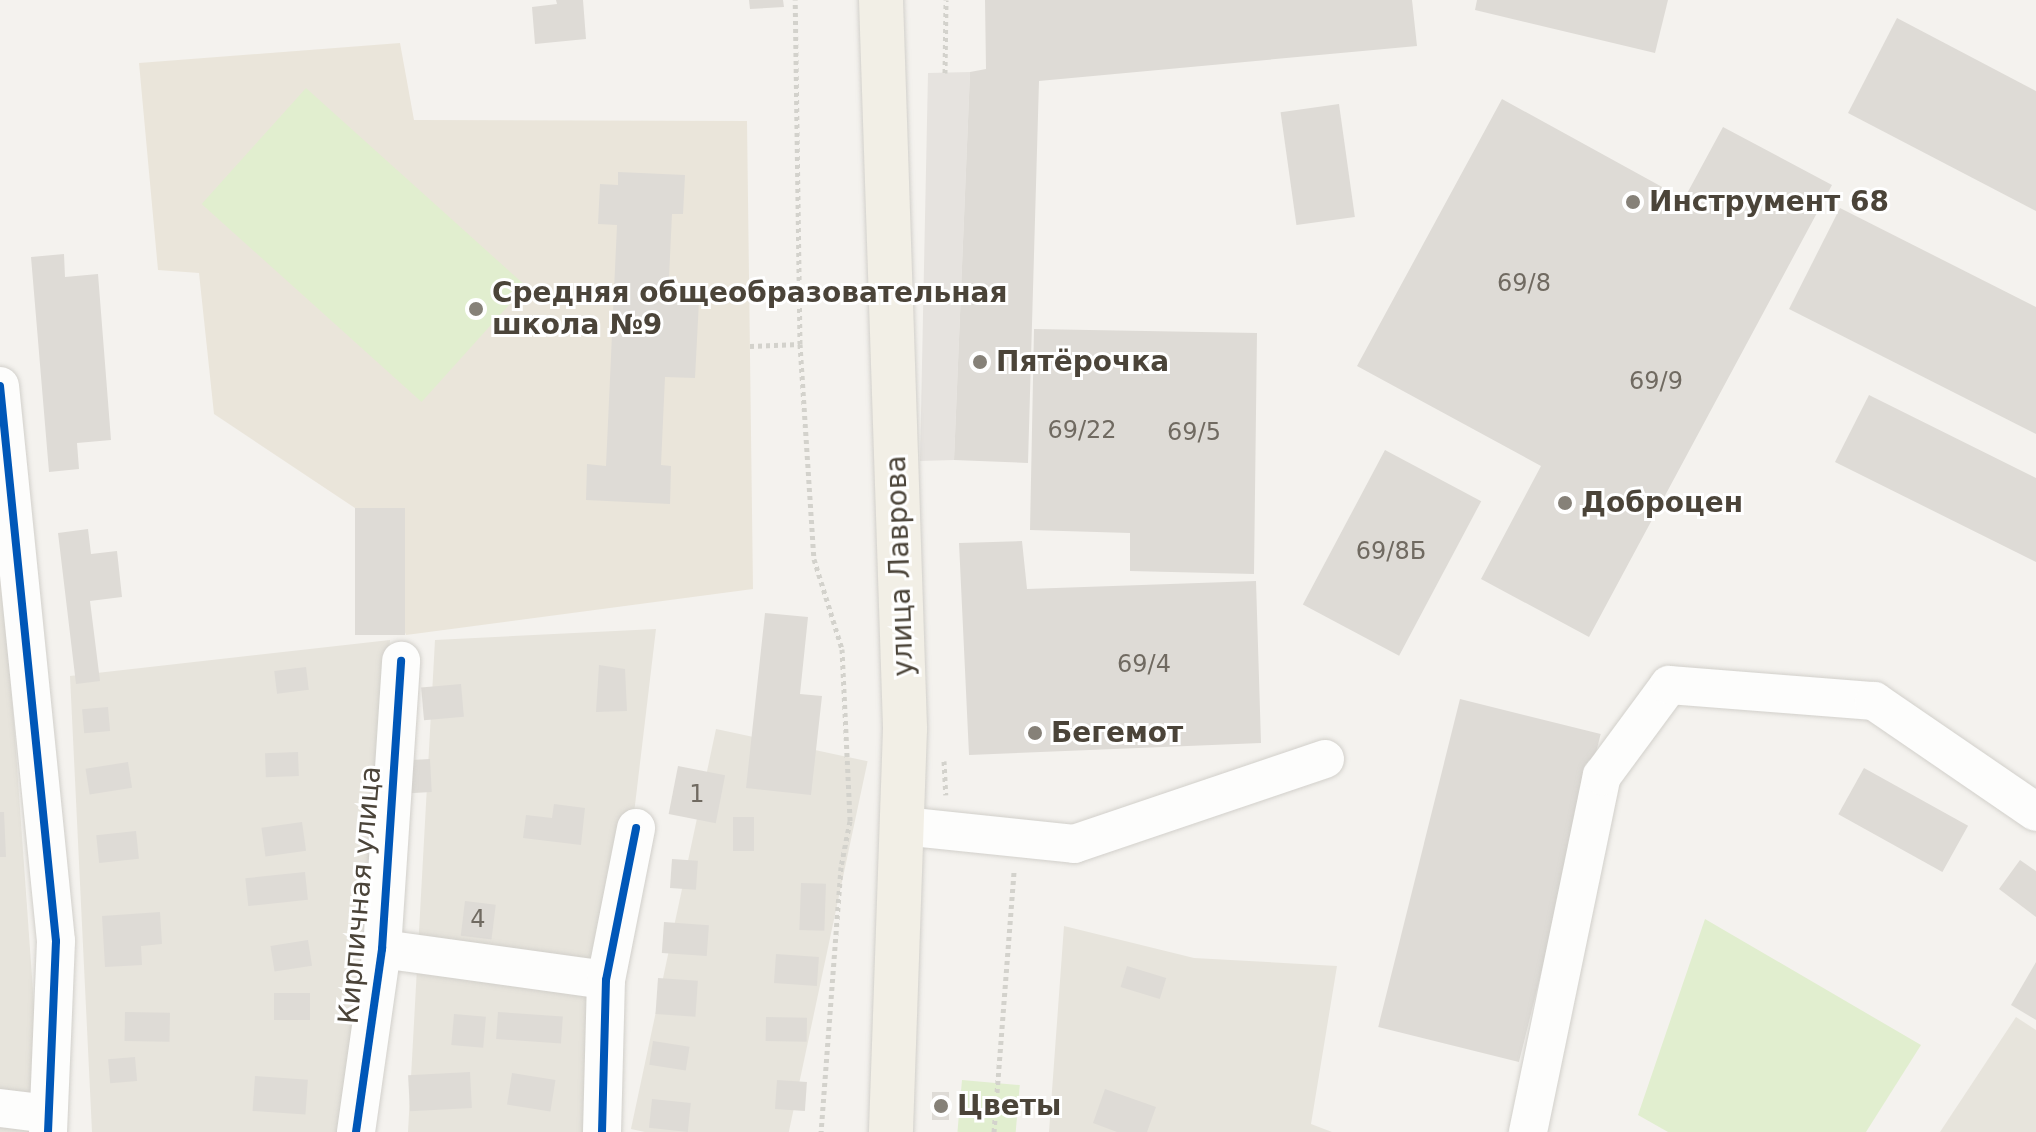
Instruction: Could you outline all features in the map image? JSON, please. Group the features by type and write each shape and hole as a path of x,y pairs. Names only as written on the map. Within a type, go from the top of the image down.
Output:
{"main road":[{"name":"улица Лаврова","path":"881,0 905,729 891,1132"}],"street":[{"path":"0,386 7,518 56,941 48,1123 0,1108"},
{"name":"Кирпичная улица","path":"356,1132 382,949 401,661"},
{"path":"1528,1132 1602,776 1669,685 1874,701 2036,812"},
{"path":"903,826 1074,844 1325,759"},
{"path":"602,1132 606,980 636,828"},
{"path":"382,949 606,980"}],"path":[{"path":"795,0 800,344 814,559 842,649 850,821 841,867 821,1132"},
{"path":"945,73 946,0"},
{"path":"750,346 800,344"}],"shaded area":[{"name":"Средняя общеобразовательная школа №9","path":"400,43 414,120 747,121 753,589 406,635 355,508 214,414 199,273 158,270 139,63"},
{"path":"970,72 954,460 920,461 928,73"},
{"path":"2,555 43,1132 0,1132"},
{"path":"656,629 596,1132 408,1132 435,640"},
{"path":"390,640 349,1132 92,1132 70,676"},
{"path":"716,729 868,761 789,1132 645,1132 631,1129"},
{"path":"1064,926 1194,958 1337,966 1311,1124 1332,1132 1049,1132"},
{"path":"2016,1017 2036,1030 2036,1132 1940,1132"}],"green space":[{"path":"306,88 526,286 422,402 202,204"},
{"path":"1705,919 1921,1045 1866,1132 1668,1132 1638,1115"},
{"path":"962,1080 1020,1085 1016,1132 957,1132"}],"building":[{"path":"556,0 583,0 586,39 535,44 532,7 557,4"},
{"path":"749,0 783,0 784,7 750,9"},
{"path":"985,0 1412,0 1417,46 1039,81 1028,463 954,460 970,72 986,69"},
{"path":"1477,0 1668,0 1655,53 1475,10"},
{"path":"1897,18 2036,91 2036,211 1848,113"},
{"path":"1502,99 1684,199 1723,127 1832,185 1589,637 1481,579 1541,466 1357,366"},
{"path":"1339,104 1355,217 1296,225 1281,112"},
{"path":"618,172 685,175 683,214 672,214 668,299 699,301 695,378 665,377 661,465 671,466 670,504 586,500 587,464 606,466 617,225 598,224 600,184 618,185"},
{"path":"1840,208 2036,307 2036,434 1789,309"},
{"path":"64,254 65,277 98,274 111,440 77,443 79,469 49,472 31,257"},
{"path":"1034,329 1257,333 1254,574 1130,571 1130,533 1030,530"},
{"path":"1869,395 2036,478 2036,562 1835,462"},
{"path":"1385,450 1481,501 1399,656 1303,605"},
{"path":"355,508 405,508 405,635 355,635"},
{"path":"88,529 91,554 117,551 122,597 90,601 100,681 76,684 58,533"},
{"path":"1022,541 1027,589 1256,581 1261,743 969,755 959,543"},
{"path":"765,613 808,617 800,694 822,696 811,795 746,788"},
{"path":"599,665 625,669 627,711 596,712"},
{"path":"306,667 309,690 277,694 274,671"},
{"path":"461,684 464,717 424,720 421,687"},
{"path":"1460,699 1601,734 1519,1062 1378,1027"},
{"path":"108,707 110,731 84,733 82,709"},
{"path":"298,752 299,776 266,777 265,753"},
{"path":"430,759 432,792 409,793 407,760"},
{"path":"128,762 132,788 90,794 86,769"},
{"path":"678,766 725,775 716,823 669,814"},
{"path":"1864,768 1968,826 1942,872 1838,814"},
{"path":"554,804 585,808 581,845 523,838 526,815 552,818"},
{"path":"0,812 4,812 6,857 0,857"},
{"path":"733,817 754,817 754,851 733,851"},
{"path":"302,822 306,851 265,856 261,828"},
{"path":"136,831 139,859 99,863 96,835"},
{"path":"672,859 698,861 696,890 670,888"},
{"path":"2020,860 2036,871 2036,917 1999,889"},
{"path":"305,872 308,900 248,906 245,878"},
{"path":"801,883 826,884 824,931 799,930"},
{"path":"465,901 496,905 492,940 461,936"},
{"path":"160,912 162,944 141,946 142,965 105,967 102,916"},
{"path":"664,922 709,925 707,956 662,953"},
{"path":"308,940 312,966 275,972 270,946"},
{"path":"776,954 819,957 817,986 774,983"},
{"path":"2036,962 2036,1020 2011,1005"},
{"path":"1127,966 1166,978 1160,999 1121,987"},
{"path":"658,978 698,981 695,1017 655,1014"},
{"path":"274,993 310,993 310,1020 274,1020"},
{"path":"125,1012 170,1013 169,1042 124,1041"},
{"path":"498,1012 563,1017 561,1043 496,1039"},
{"path":"454,1014 486,1017 483,1048 451,1045"},
{"path":"766,1017 807,1018 807,1042 766,1041"},
{"path":"653,1041 690,1047 686,1070 649,1065"},
{"path":"135,1057 137,1081 110,1083 108,1059"},
{"path":"470,1072 472,1108 410,1111 408,1075"},
{"path":"512,1073 555,1080 550,1111 507,1105"},
{"path":"255,1076 308,1080 305,1115 253,1111"},
{"path":"777,1080 807,1082 805,1111 775,1109"},
{"path":"1105,1089 1156,1107 1147,1132 1117,1132 1093,1123"},
{"name":"Цветы","path":"932,1092 949,1092 949,1120 932,1120"},
{"path":"652,1099 691,1103 688,1132 649,1128"}],"cycle path":[{"path":"0,386 56,941 48,1132"},
{"path":"356,1132 382,949 401,661"},
{"path":"602,1132 606,980 636,828"}],"place":[{"name":"Инструмент 68","path":"1633,202"},
{"name":"Средняя общеобразовательная школа №9","path":"476,309"},
{"name":"Пятёрочка","path":"980,362"},
{"name":"Доброцен","path":"1565,503"},
{"name":"Бегемот","path":"1035,733"},
{"name":"Цветы","path":"941,1106"}]}
